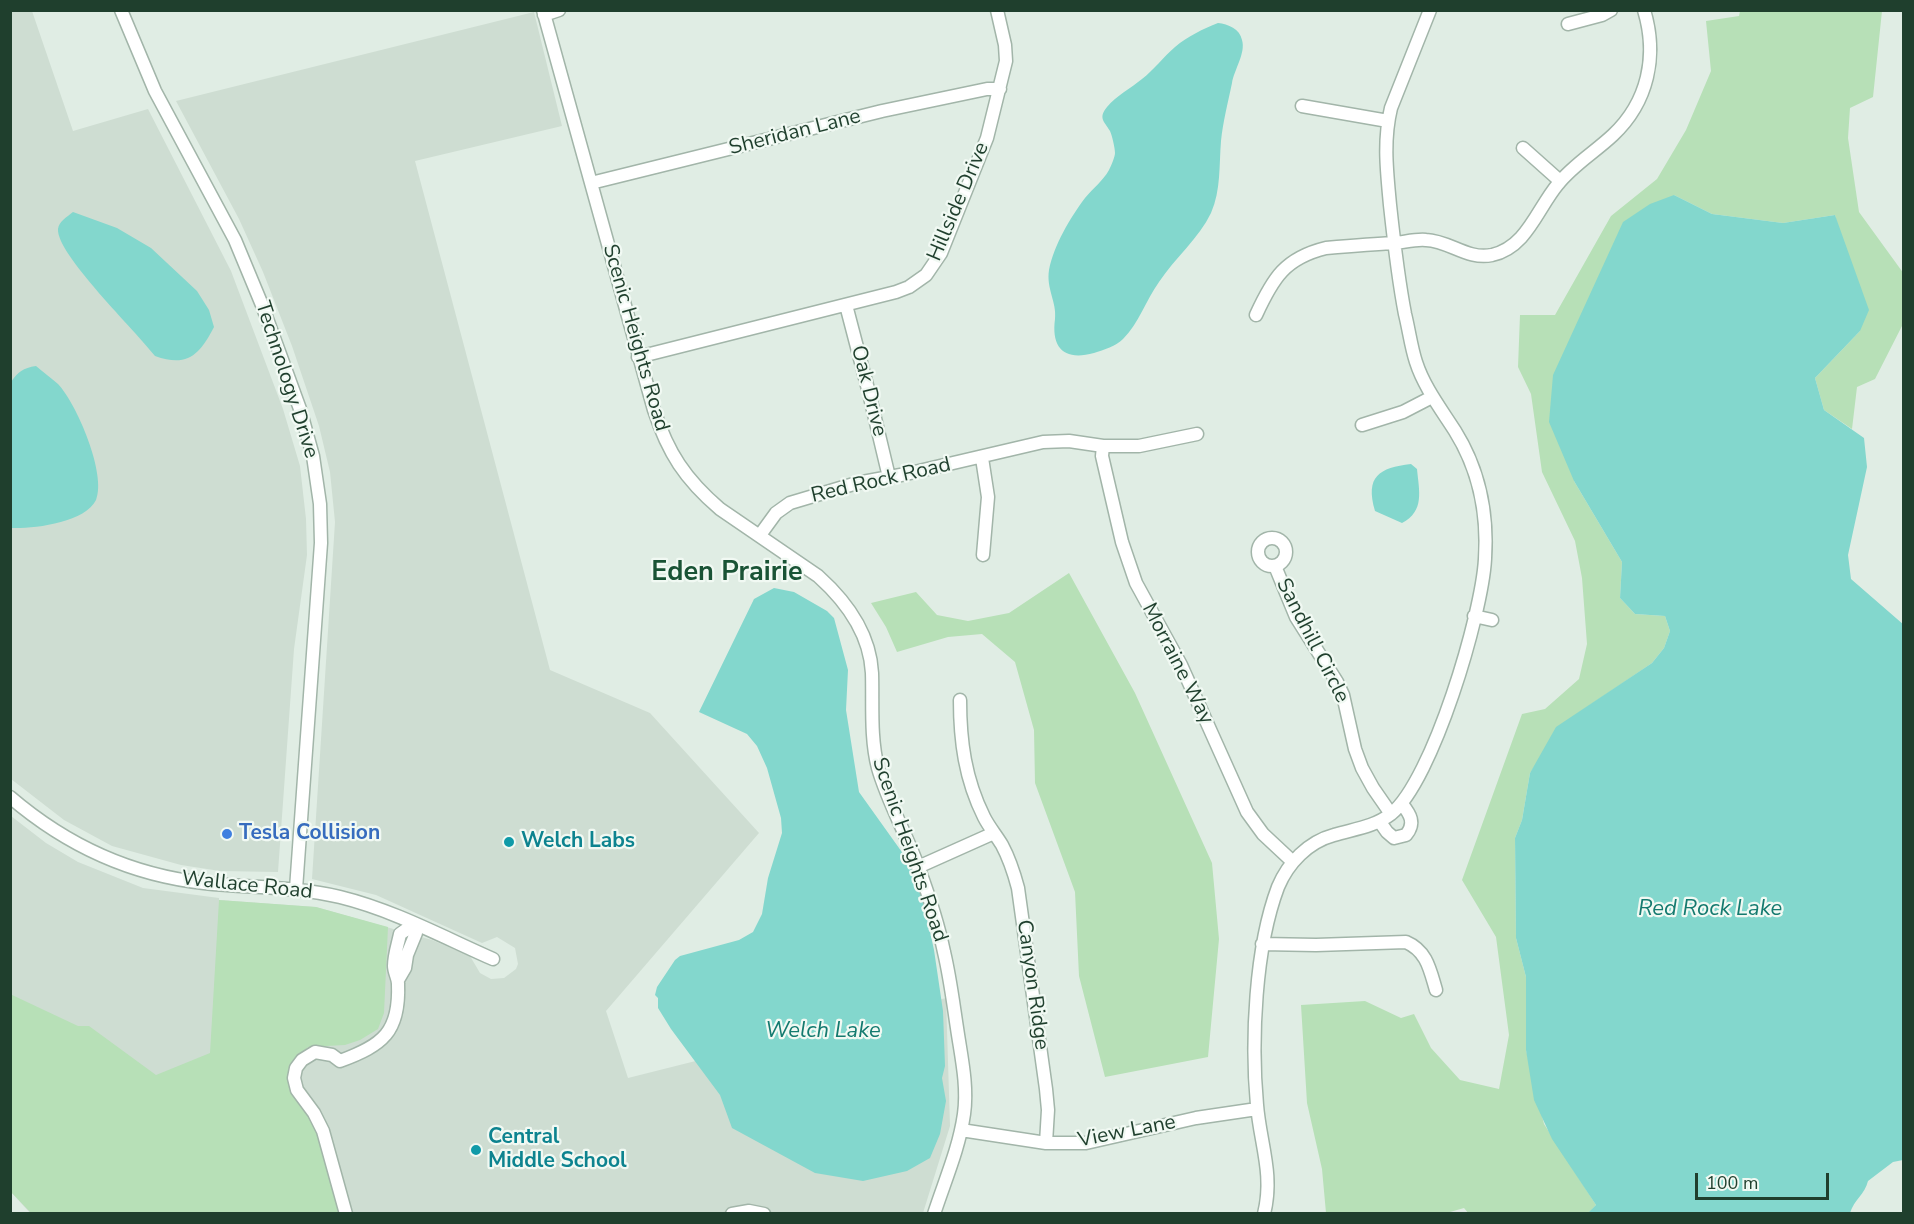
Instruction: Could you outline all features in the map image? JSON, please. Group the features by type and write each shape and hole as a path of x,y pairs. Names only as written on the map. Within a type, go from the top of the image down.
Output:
{"street":[{"name":"Technology Drive","path":"121,10 155,91 246,263 300,409 313,456 320,504 321,543 296,889"},
{"path":"543,13 559,10"},
{"name":"Hillside Drive","path":"638,357 846,305 909,287 926,275 941,253 987,138 1006,62 998,10"},
{"path":"1568,24 1602,15 1611,10"},
{"path":"1256,315 1269,287 1278,275 1300,257 1326,248 1429,240 1476,256 1503,252 1517,243 1527,232 1560,181 1612,136 1627,121 1637,105 1650,65 1651,45 1644,10"},
{"path":"1264,1214 1269,1185 1257,1109 1254,1068 1262,944 1279,887 1293,862 1308,847 1324,838 1380,822 1402,804 1414,785 1449,708 1482,588 1485,562 1485,508 1470,458 1432,398 1416,362 1399,286 1385,156 1388,122 1396,93 1428,11"},
{"name":"Scenic Heights Road","path":"543,13 638,357 661,432 679,466 705,496 720,509 818,576 847,605 865,639 871,663 873,736 878,767 934,911 948,976 965,1093 957,1150 934,1214"},
{"name":"Sheridan Lane","path":"591,183 882,111 987,88 1000,89"},
{"path":"1302,106 1388,122"},
{"path":"1523,148 1560,181"},
{"name":"Oak Drive","path":"846,305 889,477"},
{"path":"1362,425 1403,412 1432,398"},
{"name":"Red Rock Road","path":"760,535 776,513 790,503 837,488 982,458 1043,442 1070,441 1102,446 1139,446 1197,434"},
{"name":"Morraine Way","path":"1102,446 1102,456 1122,542 1136,583 1181,665 1247,812 1263,834 1293,862"},
{"path":"982,458 988,496 983,555"},
{"name":"Sandhill Circle","path":"1275,566 1296,617 1337,682 1348,713 1355,749 1362,768 1391,814"},
{"path":"1474,616 1492,620"},
{"name":"Canyon Ridge","path":"960,700 960,733 968,776 975,798 1002,846 1014,875 1021,904 1046,1089 1048,1110 1046,1143"},
{"name":"Wallace Road","path":"10,797 62,836 112,861 177,880 296,889 348,899 389,912 493,958"},
{"path":"1380,822 1394,838 1406,835 1412,826 1412,820 1402,804"},
{"path":"918,867 994,833"},
{"path":"346,1214 323,1131 314,1113 297,1090 294,1078 296,1068 307,1055 315,1052 332,1055 340,1061 359,1054 386,1036 394,1024 398,1002 398,980 394,968 400,934 414,924"},
{"path":"1262,944 1406,942 1414,946 1427,961 1436,990"},
{"name":"View Lane","path":"961,1130 1046,1143 1086,1143 1196,1118 1257,1109"},
{"path":"732,1214 749,1211 764,1214"}],"shaded area":[{"path":"10,11 32,11 73,131 148,109 231,271 283,409 300,466 306,519 307,555 294,649 278,872 220,871 181,865 112,846 64,820 11,779"},
{"path":"534,12 562,126 415,161 550,670 650,713 759,833 606,1011 628,1078 946,998 950,1126 923,1213 31,1214 11,1192 11,816 46,843 78,862 143,888 219,898 219,900 316,907 432,940 470,956 480,973 491,979 504,978 516,969 518,964 515,948 497,937 482,943 376,895 312,879 335,522 330,472 319,426 292,346 263,272 239,219 176,101"}],"green space":[{"path":"1740,11 1882,11 1873,97 1850,108 1848,138 1859,212 1904,274 1903,324 1875,379 1857,387 1852,429 1824,410 1815,378 1860,331 1835,215 1783,223 1712,214 1674,195 1574,481 1622,562 1620,598 1635,614 1665,616 1670,631 1664,648 1652,663 1574,716 1539,760 1530,773 1522,820 1515,838 1516,938 1526,977 1526,1050 1544,1124 1596,1205 1588,1214 1469,1214 1464,1208 1443,1214 1326,1213 1322,1169 1307,1103 1301,1005 1365,1001 1401,1018 1414,1014 1431,1048 1460,1080 1499,1089 1509,1035 1496,937 1462,880 1522,714 1545,709 1579,679 1587,644 1582,578 1575,541 1542,472 1531,394 1518,367 1520,315 1555,315 1611,216 1657,179 1686,130 1711,71 1706,21 1739,16"},
{"path":"1069,573 1135,693 1212,863 1219,939 1208,1057 1105,1077 1079,976 1075,892 1035,783 1034,730 1015,662 982,634 948,637 897,652 886,627 871,603 916,592 937,615 968,621 1009,613"},
{"path":"219,900 316,907 388,927 384,1013 378,1029 360,1040 345,1045 308,1047 293,1060 289,1073 291,1088 318,1131 341,1213 31,1213 11,1192 10,994 78,1026 89,1026 156,1075 210,1053"}],"water":[{"path":"1218,23 1236,30 1241,36 1243,45 1224,119 1218,186 1211,213 1200,231 1159,282 1134,326 1123,339 1113,346 1094,353 1068,354 1062,350 1055,338 1055,313 1048,277 1049,270 1068,223 1085,198 1107,174 1114,159 1113,142 1103,114 1115,99 1146,75 1180,43"},
{"name":"Red Rock Lake","path":"1674,195 1712,214 1783,223 1835,215 1869,310 1860,331 1815,378 1824,410 1864,438 1867,467 1848,555 1851,579 1904,625 1903,1160 1893,1162 1868,1181 1850,1213 1588,1213 1596,1205 1552,1139 1534,1100 1526,1050 1526,977 1516,938 1515,838 1522,820 1530,773 1556,727 1652,663 1664,648 1670,631 1665,616 1635,614 1620,598 1622,562 1574,481 1549,422 1553,375 1623,222 1650,204"},
{"path":"73,212 117,228 151,248 197,291 209,310 214,327 198,351 192,356 176,360 155,356 83,274 61,241 59,226"},
{"path":"36,366 58,384 74,407 94,458 98,489 96,500 90,508 70,519 44,526 11,528 11,382 21,371"},
{"path":"1411,464 1417,469 1419,500 1414,513 1402,523 1375,511 1372,489 1377,476 1383,471"},
{"name":"Welch Lake","path":"774,588 794,592 827,611 834,618 848,670 846,710 859,792 909,862 923,889 923,900 934,950 943,1011 945,1066 942,1078 946,1101 940,1134 930,1158 907,1171 863,1181 815,1173 732,1128 720,1095 671,1029 658,1008 658,998 655,995 657,987 680,956 739,940 753,932 762,914 768,878 782,833 781,818 767,768 757,746 747,734 699,712 754,599"}],"place":[{"name":"Tesla Collision","path":"227,834"},
{"name":"Welch Labs","path":"509,842"},
{"name":"Central Middle School","path":"476,1150"}],"district":[{"name":"Eden Prairie","path":"727,573"}]}
